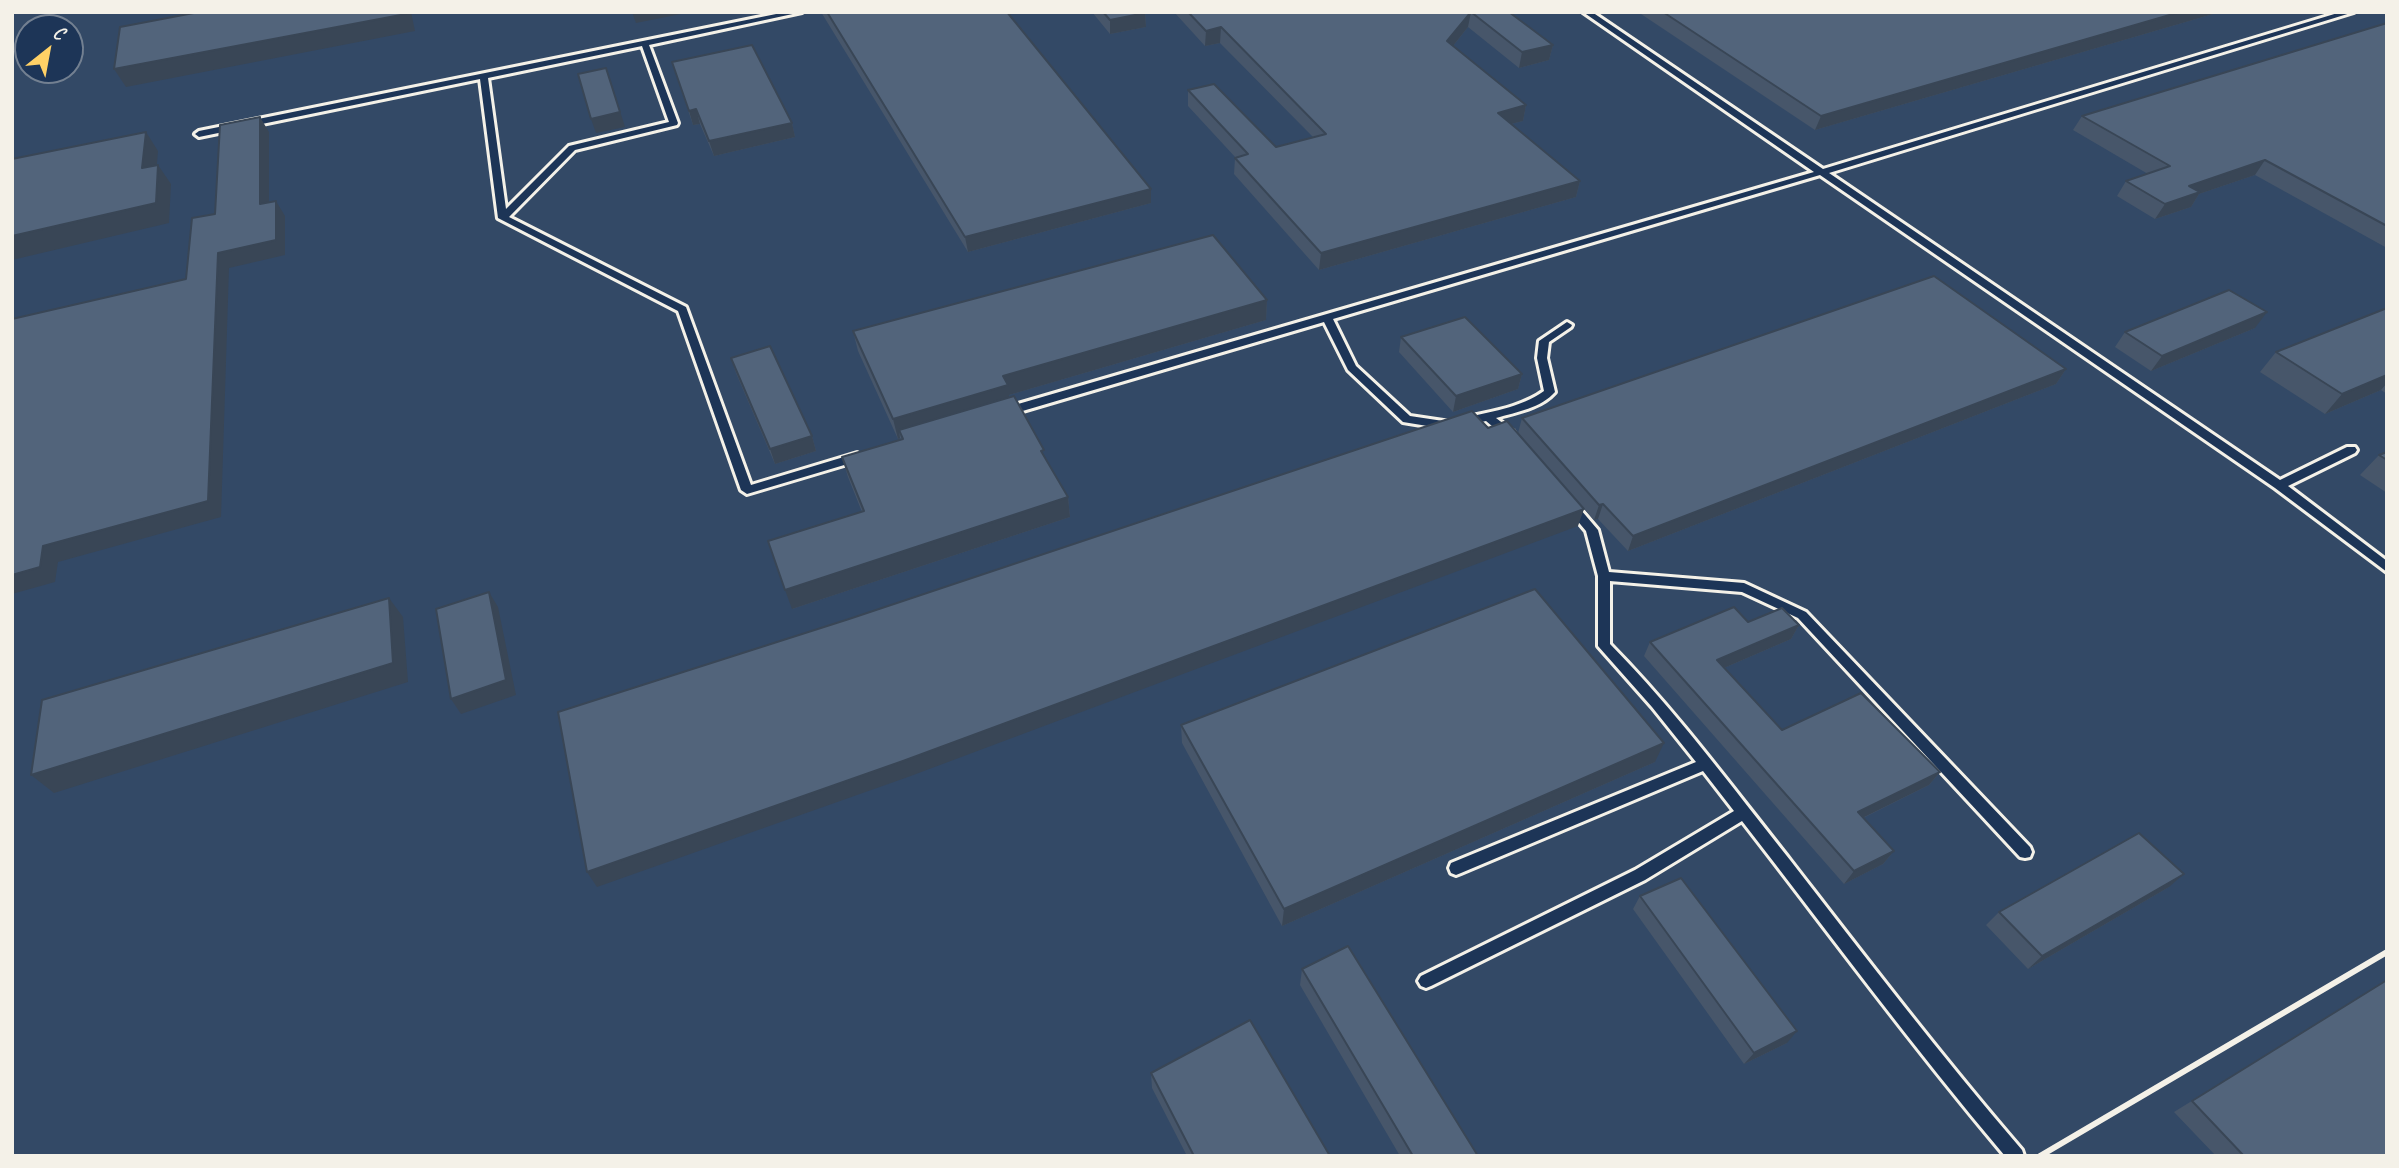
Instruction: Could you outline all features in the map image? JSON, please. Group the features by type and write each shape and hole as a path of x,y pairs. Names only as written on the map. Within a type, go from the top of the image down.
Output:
{"lane":[{"path":"199,134 798,12"},
{"path":"1587,12 2279,485 2387,568"},
{"path":"997,415 1819,173 2350,12"},
{"path":"503,218 572,148 674,123 645,43"},
{"path":"484,76 503,218"},
{"path":"503,218 682,309 747,490 865,455"},
{"path":"1327,318 1352,368 1407,419 1441,426 1488,417 1538,401 1550,392 1542,358 1544,341 1567,326"},
{"path":"1488,417 1503,427 1521,448"},
{"path":"2279,485 2351,450"},
{"path":"1565,499 1592,530 1604,576 1604,646 1644,686 1942,1071 2016,1156"},
{"path":"1604,576 1744,588 1802,615 2025,852"},
{"path":"1456,868 1706,764"},
{"path":"1426,981 1640,875 1744,812"}],"shaded area":[{"path":"12,12 2387,12 2387,1156 12,1156"}],"building":[{"path":"199,12 406,14 114,69 120,27"},
{"path":"827,12 1007,12 1151,189 965,237"},
{"path":"1103,12 1145,12 1145,13 1110,20"},
{"path":"1188,12 1471,12 1447,41 1526,105 1498,113 1580,181 1321,253 1235,158 1248,154 1188,90 1214,84 1276,147 1326,134 1221,27 1206,31"},
{"path":"1471,12 1509,12 1553,45 1522,52"},
{"path":"1663,12 2180,12 1821,116"},
{"path":"2387,23 2387,226 2265,160 2189,186 2200,192 2165,204 2126,181 2170,166 2082,116"},
{"path":"752,45 792,123 709,141 696,109 689,111 672,62"},
{"path":"606,68 620,112 591,119 578,74"},
{"path":"260,117 260,204 276,201 276,240 218,253 208,501 43,546 40,567 12,575 12,319 186,279 192,218 215,214 220,125"},
{"path":"146,132 142,168 158,165 156,203 12,236 12,159"},
{"path":"1213,235 1267,300 1003,376 1008,385 893,419 853,331"},
{"path":"1934,276 2066,369 1633,536 1603,504 1599,505 1522,418"},
{"path":"2229,290 2267,312 2162,356 2125,332"},
{"path":"2387,308 2387,375 2342,394 2276,352"},
{"path":"1465,317 1522,374 1456,396 1401,337"},
{"path":"770,346 812,436 770,449 731,358"},
{"path":"1014,396 1044,450 1041,451 1068,497 785,590 768,541 864,511 842,457 903,439 899,430"},
{"path":"1472,411 1488,428 1507,421 1584,509 903,761 587,872 558,712 849,619"},
{"path":"2387,452 2387,460 2379,455"},
{"path":"1535,589 1664,743 1284,909 1181,725"},
{"path":"489,592 506,680 451,699 436,609"},
{"path":"389,598 393,663 31,775 42,700"},
{"path":"1734,607 1748,622 1782,608 1799,625 1717,660 1782,730 1861,693 1940,772 1858,812 1894,851 1854,871 1650,642"},
{"path":"2139,833 2184,874 2042,956 1999,912"},
{"path":"1681,878 1797,1031 1754,1053 1640,896"},
{"path":"1348,946 1478,1156 1413,1156 1302,969"},
{"path":"2387,980 2387,1156 2244,1156 2192,1101"},
{"path":"1250,1020 1330,1156 1194,1156 1151,1073"}],"railway":[{"path":"2040,1156 2387,952"}]}
